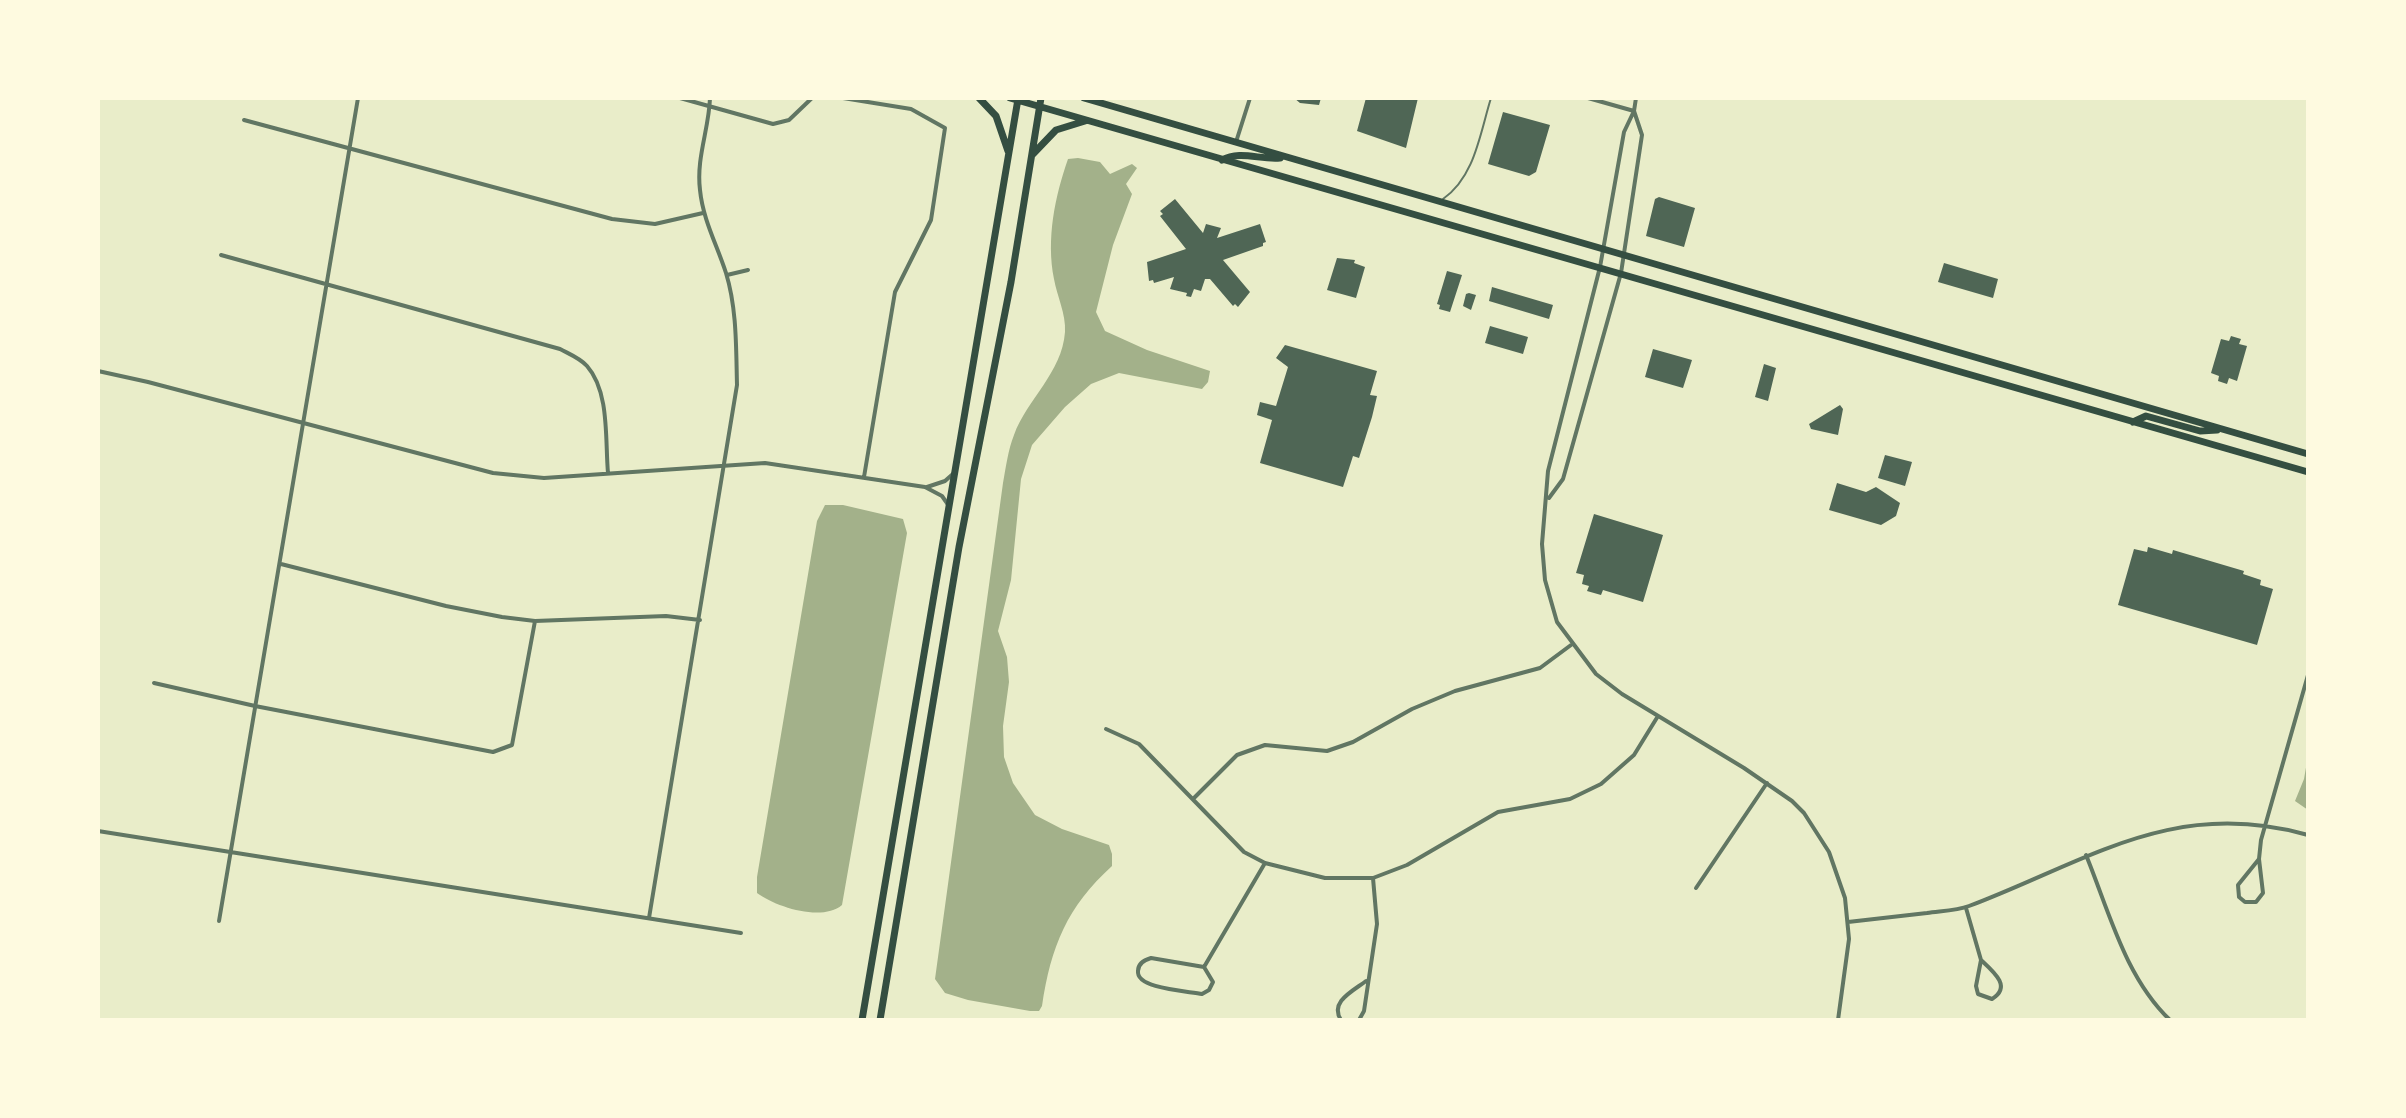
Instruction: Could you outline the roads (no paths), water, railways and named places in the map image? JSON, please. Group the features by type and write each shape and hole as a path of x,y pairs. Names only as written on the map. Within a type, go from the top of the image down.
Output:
{"main road":[{"path":"979,98 996,116 1008,152"},
{"path":"1086,98 2308,454"},
{"path":"862,1020 1015,99 1040,102 1085,121 2308,472"},
{"path":"880,1020 959,547 1011,282 1040,102"},
{"path":"1031,155 1056,130 1085,121"},
{"path":"1222,160 1239,154 1265,160 1286,157"},
{"path":"2133,422 2146,416 2200,431 2227,430"}],"street":[{"path":"219,921 358,98"},
{"path":"680,98 773,124 789,120 812,98"},
{"path":"649,918 737,385 735,322 727,275 703,213 700,161 712,98"},
{"path":"843,98 911,109 945,128 931,220 895,292 864,477"},
{"path":"1236,142 1250,98"},
{"path":"1588,98 1634,111"},
{"path":"1636,98 1634,111 1624,132 1600,267 1548,471 1542,544 1545,580 1557,622 1596,674 1767,783 1804,813 1829,852 1845,898 1849,939 1838,1020"},
{"path":"1547,500 1563,479 1621,273 1642,135 1634,111"},
{"path":"244,120 627,222 655,224 703,213"},
{"path":"221,255 560,349 576,358 587,365 598,385 608,473"},
{"path":"727,275 748,270"},
{"path":"98,371 493,473 544,478 725,464 786,465 925,487 942,496 949,506"},
{"path":"925,487 935,485 954,473"},
{"path":"280,564 446,606 535,621 639,616 700,620"},
{"path":"154,683 493,752 512,745 535,621"},
{"path":"1193,799 1237,755 1265,745 1327,751 1353,742 1412,709 1455,691 1540,668 1572,645"},
{"path":"2259,859 2238,885 2239,897 2245,902 2256,902 2263,893 2259,859 2265,826 2308,675"},
{"path":"1106,729 1139,744 1244,852 1265,863 1325,878 1373,878 1407,865 1498,812 1570,799 1601,784 1634,755 1658,716"},
{"path":"1696,888 1767,783"},
{"path":"1848,922 1966,908 2086,855 2146,834 2188,827 2265,826 2308,835"},
{"path":"98,831 741,933"},
{"path":"2086,855 2136,978 2170,1020"},
{"path":"1204,967 1265,863"},
{"path":"1359,1020 1364,1011 1377,924 1373,878"},
{"path":"1966,908 1981,960 1976,986 1978,994 1992,999 1999,995 2002,987 1998,977 1981,960"},
{"path":"1151,958 1204,967 1213,982 1209,990 1202,994 1150,985 1137,975 1143,960 1151,958"},
{"path":"1341,1020 1337,1011 1339,1004 1368,979"}],"lane":[{"path":"1439,202 1467,176 1491,98"}]}
